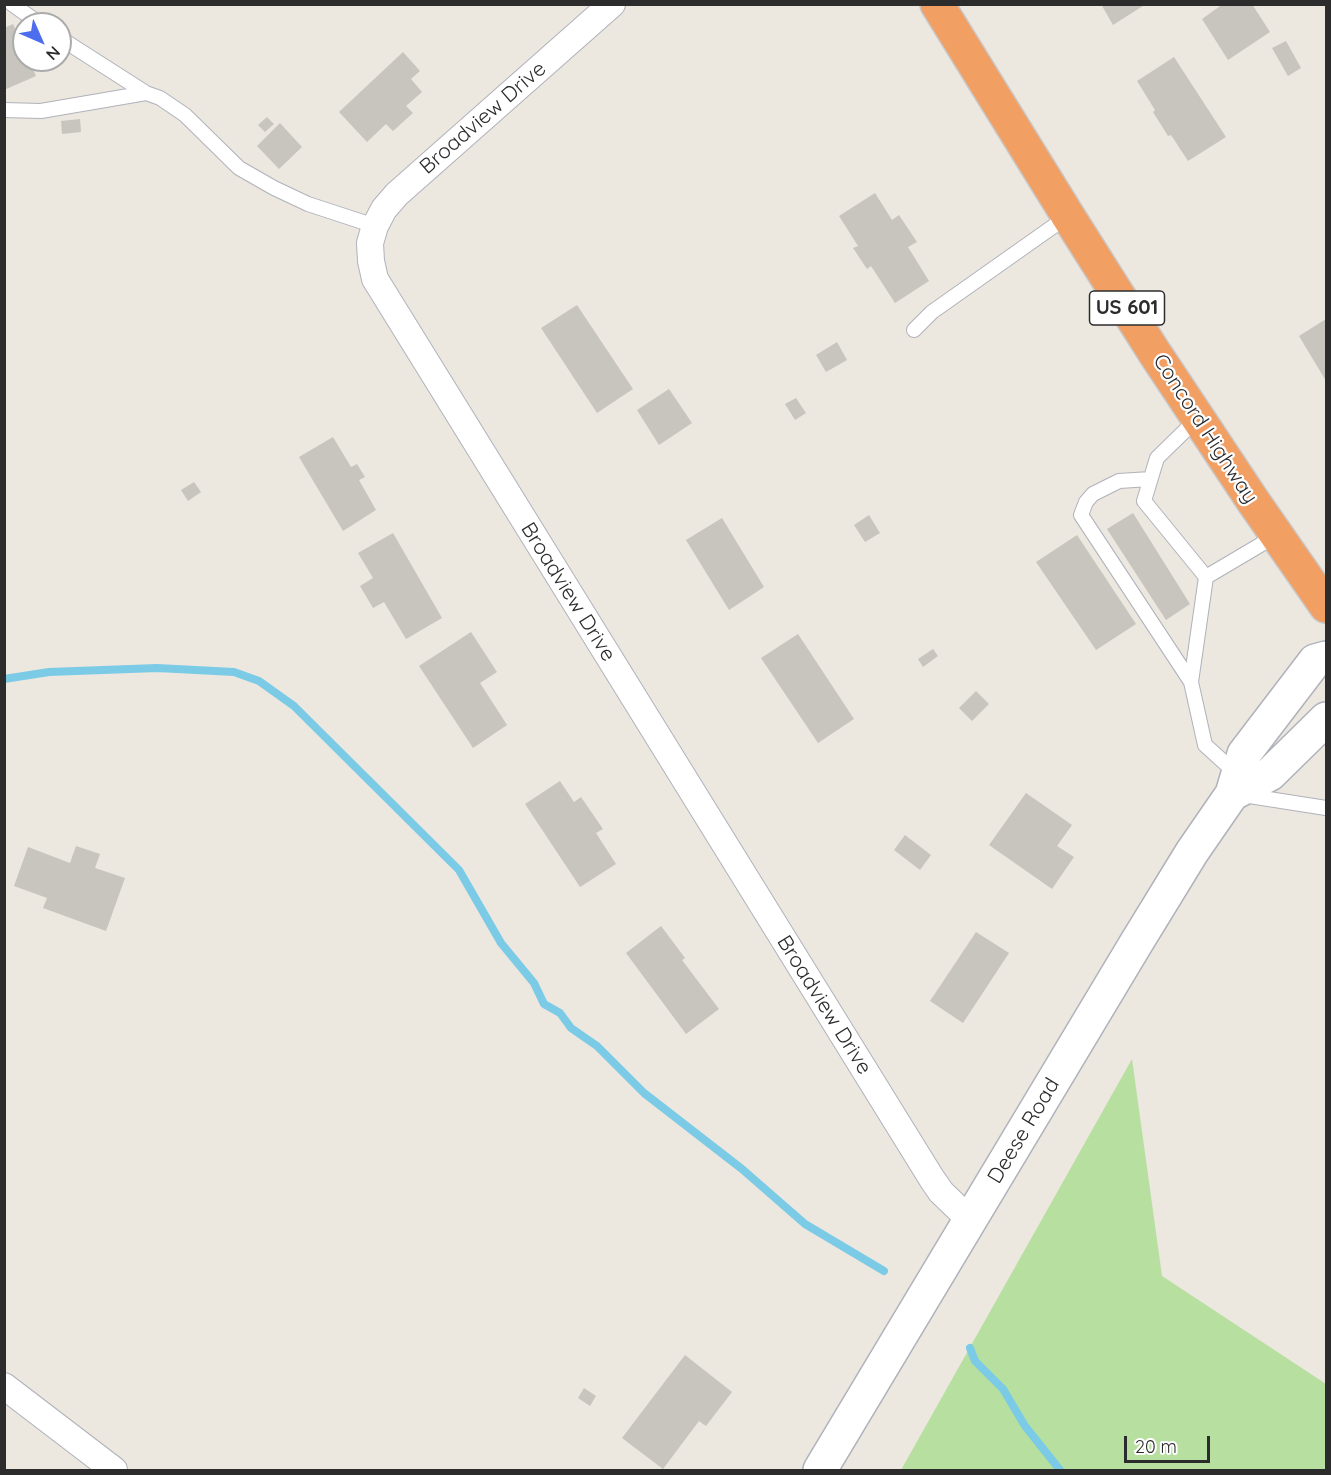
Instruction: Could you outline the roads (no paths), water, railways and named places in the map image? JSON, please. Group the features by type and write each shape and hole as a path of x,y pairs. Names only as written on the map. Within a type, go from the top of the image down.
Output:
{"highway":[{"name":"Concord Highway","path":"937,4 1068,216 1198,418 1326,606"}],"street":[{"name":"Broadview Drive","path":"612,4 397,194 384,209 375,226 370,243 375,279 932,1179 941,1192 970,1220"},
{"name":"Deese Road","path":"820,1470 1140,936 1235,784 1244,754 1315,660 1326,658"},
{"name":"Deese Road","path":"1235,784 1270,774 1326,719"},
{"path":"4,1386 114,1470"}],"lane":[{"path":"72,46 146,93 160,98 184,115 239,168 308,204 375,226"},
{"path":"4,110 41,111 146,93"},
{"path":"914,330 932,312 1068,216"},
{"path":"1198,418 1157,458 1144,501 1206,577 1191,682 1205,745 1235,784 1326,808"},
{"path":"1150,479 1119,481 1093,494 1086,502 1081,514 1191,682"},
{"path":"1206,577 1276,535"}],"waterway":[{"path":"4,679 49,672 157,668 234,672 259,681 294,706 459,870 501,943 534,983 544,1004 560,1013 571,1028 597,1046 644,1093 742,1169 805,1224 884,1271"},
{"path":"970,1348 975,1361 1003,1389 1025,1426 1060,1470"}]}
